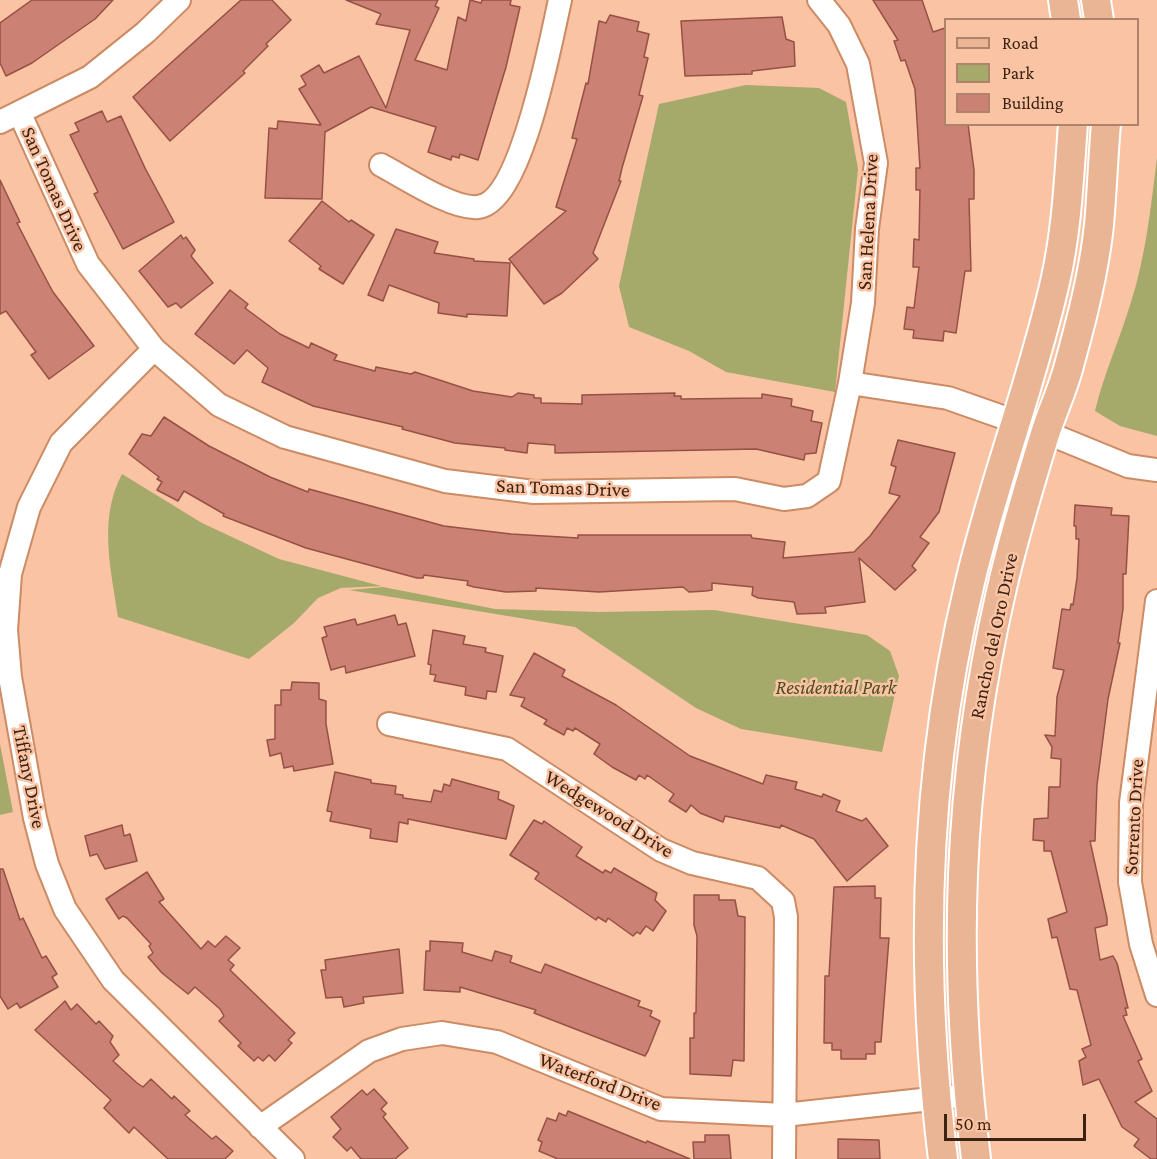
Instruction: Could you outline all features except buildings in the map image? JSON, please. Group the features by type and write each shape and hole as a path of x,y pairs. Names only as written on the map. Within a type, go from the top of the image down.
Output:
{"main road":[{"path":"1063,0 1066,18"},
{"path":"1096,0 1099,18"},
{"name":"Rancho del Oro Drive","path":"943,1159 928,1014 928,910 934,801 943,725 969,583 1014,422 1036,363 1056,279 1066,223 1072,126"},
{"name":"Rancho del Oro Drive","path":"976,1159 961,1012 962,888 975,729 1002,591 1045,432 1067,372 1088,286 1099,226 1106,126"}],"street":[{"path":"10,118 90,77 146,32 179,0"},
{"path":"381,165 463,206 479,207 494,199 506,184 536,106 560,0"},
{"name":"San Helena Drive","path":"819,0 839,25 858,64 876,163 867,229 863,303 850,383"},
{"name":"San Tomas Drive","path":"10,118 88,265 154,349 219,405 285,437 445,481 534,492 735,489 784,499 807,496 829,481 850,383"},
{"name":"Tiffany Drive","path":"154,349 61,442 30,507 10,574 3,630 10,677 35,818 47,864 65,909 113,980 293,1159"},
{"path":"850,383 948,398 1045,432 1128,466 1157,470"},
{"name":"Sorrento Drive","path":"1157,601 1131,803 1130,870 1141,944 1157,994"},
{"name":"Wedgewood Drive","path":"389,724 507,748 661,850 692,863 758,878 783,901 786,917 784,1159"},
{"name":"Waterford Drive","path":"260,1127 369,1051 402,1039 442,1034 497,1042 661,1109 784,1115 968,1095"}],"green space":[{"path":"746,85 819,88 846,102 858,169 835,392 726,372 689,351 629,327 619,286 659,104"},
{"path":"1157,158 1157,436 1120,426 1095,411 1141,267"},
{"path":"122,474 202,523 279,559 381,586 341,588 318,598 294,623 249,659 118,617 110,563 108,526 110,509"},
{"name":"Residential Park","path":"383,587 495,609 599,612 714,610 867,635 890,651 899,676 882,752 741,729 696,708 575,627 349,590"},
{"path":"0,744 13,812 0,815"}]}
